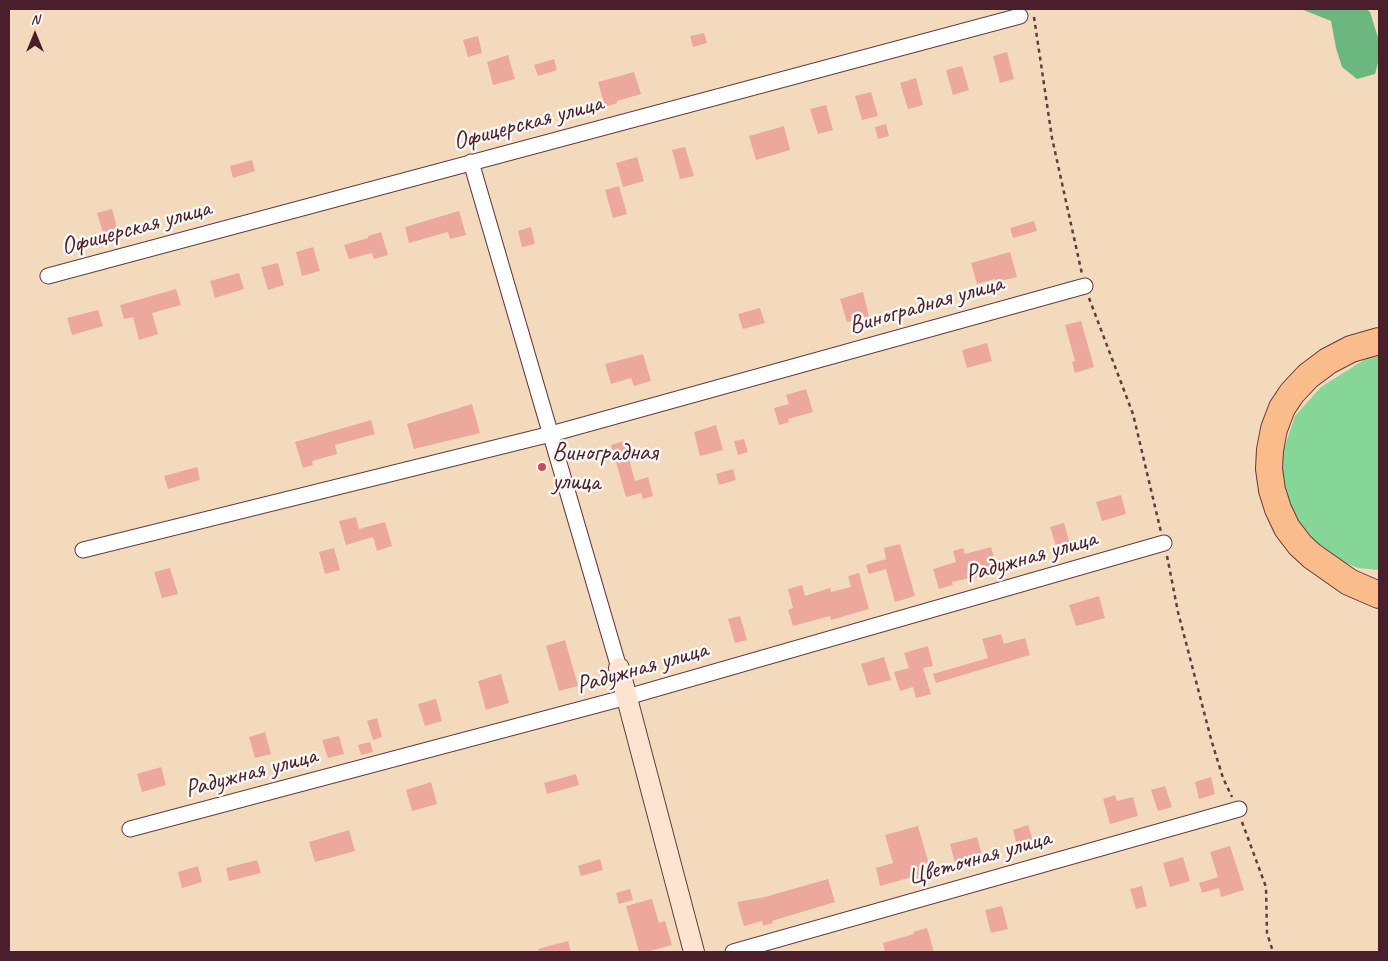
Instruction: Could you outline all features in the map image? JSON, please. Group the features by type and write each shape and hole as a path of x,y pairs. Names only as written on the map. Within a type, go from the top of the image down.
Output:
{"highway":[{"path":"1379,341 1351,349 1328,361 1308,376 1287,401 1274,429 1270,450 1272,490 1278,510 1287,528 1300,545 1326,566 1349,582 1379,595"},
{"path":"1326,566 1379,578"}],"street":[{"name":"Офицерская улица","path":"48,276 1020,16"},
{"path":"471,162 619,668 694,952"},
{"name":"Виноградная улица","path":"82,550 551,434 1085,286"},
{"name":"Радужная улица","path":"130,829 627,698 1164,543"},
{"name":"Цветочная улица","path":"733,952 1239,809"}],"path":[{"path":"1020,16 1034,14 1052,138 1085,286 1133,414 1164,543 1178,612 1211,739 1223,778 1239,809 1244,831 1266,887 1267,933 1273,952"}],"green space":[{"path":"1301,9 1367,9 1370,12 1379,41 1379,59 1375,74 1357,79 1342,67 1331,21"},
{"path":"1379,356 1379,570 1358,568 1332,557 1305,535 1287,503 1281,458 1295,416 1321,387 1367,358"}],"building":[{"path":"704,33 707,43 693,47 690,36"},
{"path":"478,36 482,53 468,57 463,40"},
{"path":"1007,52 1014,79 1000,83 993,56"},
{"path":"508,55 515,79 493,85 487,62"},
{"path":"554,59 557,70 538,76 534,65"},
{"path":"962,66 969,90 953,95 946,70"},
{"path":"634,72 641,94 617,101 617,103 605,107 598,82"},
{"path":"916,78 923,105 908,109 900,83"},
{"path":"871,92 878,116 862,120 855,96"},
{"path":"826,105 833,130 818,134 810,109"},
{"path":"886,124 889,136 878,139 875,127"},
{"path":"784,126 790,150 756,160 749,136"},
{"path":"685,147 694,176 680,179 672,150"},
{"path":"637,157 644,181 623,187 616,163"},
{"path":"252,160 255,171 233,178 230,166"},
{"path":"619,186 627,214 613,218 605,190"},
{"path":"112,209 118,232 104,236 97,213"},
{"path":"459,211 466,235 450,239 448,232 409,243 405,227"},
{"path":"1034,221 1037,231 1013,238 1010,228"},
{"path":"531,227 535,244 522,247 518,231"},
{"path":"381,232 388,255 374,259 372,253 349,259 344,245"},
{"path":"313,247 320,271 302,276 296,252"},
{"path":"1010,252 1017,277 996,282 995,279 977,284 971,263"},
{"path":"278,263 284,285 268,290 261,267"},
{"path":"239,273 244,289 215,298 210,281"},
{"path":"176,289 181,305 152,313 158,334 139,340 133,317 124,319 120,305"},
{"path":"863,292 869,316 847,322 840,299"},
{"path":"760,308 765,323 743,329 738,314"},
{"path":"98,310 103,326 72,335 67,318"},
{"path":"1081,321 1094,367 1075,373 1072,362 1075,361 1065,325"},
{"path":"987,343 992,361 967,368 962,350"},
{"path":"643,354 651,381 634,386 631,378 611,384 605,364"},
{"path":"806,389 813,412 788,419 789,422 779,425 774,408 789,404 786,395"},
{"path":"472,404 480,433 414,449 407,424"},
{"path":"371,420 375,434 335,445 337,454 312,461 313,465 303,468 295,442"},
{"path":"716,425 723,450 700,456 694,432"},
{"path":"744,439 748,452 738,455 734,441"},
{"path":"624,441 635,481 648,477 653,496 643,499 641,493 626,497 611,445"},
{"path":"197,467 200,480 168,489 164,476"},
{"path":"733,469 736,480 719,485 716,474"},
{"path":"1121,495 1126,514 1102,521 1096,502"},
{"path":"356,517 359,529 385,522 392,546 377,551 373,537 346,545 339,521"},
{"path":"1064,523 1070,545 1057,549 1050,527"},
{"path":"900,544 915,596 895,602 886,569 869,574 866,565 886,559 884,548"},
{"path":"991,547 998,572 952,582 953,585 939,589 933,569 956,562 953,551 963,548 965,554"},
{"path":"334,548 340,570 325,574 319,552"},
{"path":"170,568 178,594 162,598 154,572"},
{"path":"859,573 869,609 831,620 830,616 793,626 788,610 793,608 788,589 802,585 805,596 830,588 831,592 851,587 848,576"},
{"path":"1099,596 1105,618 1076,626 1069,605"},
{"path":"740,616 747,640 735,643 728,619"},
{"path":"1001,634 1004,644 1025,638 1030,655 936,683 933,674 988,658 982,639"},
{"path":"565,640 578,686 559,691 546,646"},
{"path":"928,646 933,666 923,668 931,694 916,698 913,687 900,691 894,672 909,668 904,653"},
{"path":"884,657 891,680 868,686 861,664"},
{"path":"501,674 509,703 486,710 478,681"},
{"path":"436,699 442,721 425,726 418,704"},
{"path":"377,718 382,737 373,740 367,721"},
{"path":"265,732 271,754 255,758 249,737"},
{"path":"339,736 344,754 328,758 322,740"},
{"path":"370,742 373,752 361,755 358,745"},
{"path":"161,767 166,785 142,792 137,774"},
{"path":"576,774 579,785 547,794 544,783"},
{"path":"1211,777 1215,794 1199,799 1195,782"},
{"path":"431,782 437,804 412,811 406,790"},
{"path":"1165,786 1172,807 1158,811 1151,790"},
{"path":"1115,795 1117,801 1133,797 1138,816 1110,824 1103,799"},
{"path":"1028,825 1035,848 1019,853 1013,830"},
{"path":"918,826 932,875 913,880 912,877 880,886 876,868 893,863 885,835"},
{"path":"349,830 355,851 315,862 309,842"},
{"path":"977,837 982,855 955,863 950,844"},
{"path":"1230,846 1244,890 1221,897 1219,888 1202,893 1199,883 1218,877 1210,852"},
{"path":"1183,857 1190,881 1170,887 1163,863"},
{"path":"600,859 603,870 581,876 578,866"},
{"path":"257,860 261,873 229,881 226,868"},
{"path":"198,866 202,882 182,888 178,872"},
{"path":"828,879 835,902 772,921 773,923 763,926 762,921 744,926 737,902 765,897"},
{"path":"1142,886 1147,906 1136,909 1130,889"},
{"path":"630,889 633,900 619,904 616,893"},
{"path":"652,899 659,923 665,921 672,945 639,952 626,906"},
{"path":"1002,906 1008,929 991,933 985,910"},
{"path":"927,928 934,952 885,952 883,943"},
{"path":"568,941 571,952 539,952 538,949"}],"place":[{"name":"Виноградная улица","path":"542,467"}]}
